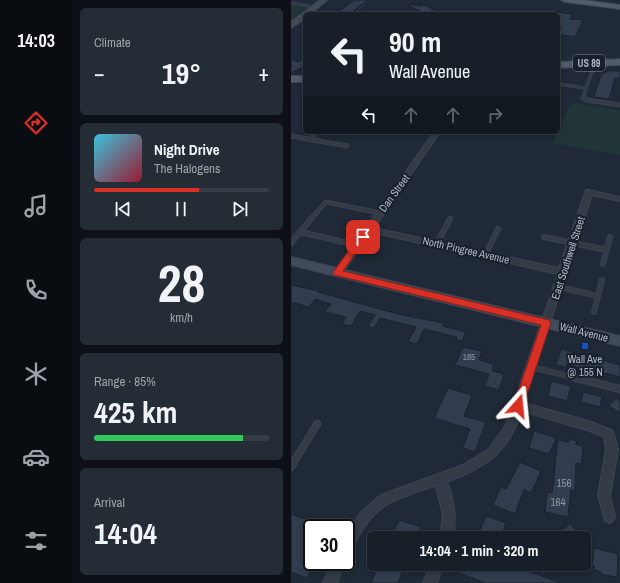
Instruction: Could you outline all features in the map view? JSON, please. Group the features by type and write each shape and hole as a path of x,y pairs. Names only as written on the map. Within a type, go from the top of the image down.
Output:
{"main road":[{"path":"309,12 324,0"},
{"path":"565,0 601,2 620,7"},
{"path":"291,26 303,16"},
{"name":"US 89","path":"560,65 620,62"},
{"path":"291,79 303,79"},
{"name":"Wall Avenue","path":"291,261 620,341"}],"street":[{"name":"Dan Street","path":"338,273 436,134"},
{"name":"East Southwell Street","path":"355,530 367,514 385,499 467,469 493,452 511,426 564,272 589,192 620,199"},
{"name":"North Pingree Avenue","path":"369,229 564,272"},
{"path":"518,406 592,427 609,434 612,450 604,496 609,516"},
{"path":"440,479 448,500 448,531"},
{"path":"330,583 335,571"},
{"path":"430,583 434,571"}],"lane":[{"path":"291,3 315,7"},
{"path":"592,72 583,98 587,100 620,105"},
{"path":"560,84 586,88"},
{"path":"310,139 315,134"},
{"path":"291,136 347,146"},
{"path":"291,243 326,202 380,213"},
{"path":"437,243 450,219"},
{"path":"486,254 498,229"},
{"path":"300,232 357,245"},
{"path":"544,237 607,250"},
{"path":"603,264 610,237"},
{"path":"594,312 602,280"},
{"path":"559,287 598,296"},
{"path":"531,367 620,389"},
{"path":"291,467 317,424"}],"path":[{"path":"356,12 363,6 367,0"}],"green space":[{"path":"291,4 307,8 291,22"},
{"path":"571,103 620,110 620,155 552,143 556,134 560,134 560,126"}],"building":[{"path":"354,0 367,0 352,12 340,11"},
{"path":"422,4 439,12 422,12 408,5 422,6"},
{"path":"560,12 572,14 570,19 583,20 575,37 560,34 562,26 560,26"},
{"path":"291,59 298,62 303,60 303,67 291,73"},
{"path":"608,71 620,71 620,78 615,78 609,99 594,97 601,75"},
{"path":"291,285 319,291 318,292 398,314 443,323 442,326 466,332 462,341 456,339 457,337 424,329 417,344 408,342 416,327 380,318 374,328 368,327 375,315 360,311 351,326 342,324 346,317 325,312 331,304 315,299 309,307 291,302"},
{"path":"463,347 482,351 479,360 494,364 492,371 504,374 499,390 485,386 489,374 455,365"},
{"path":"561,349 620,365 620,377 596,371 595,373 567,364 566,367 556,365"},
{"path":"551,381 571,386 567,401 548,396"},
{"path":"448,388 472,395 464,416 486,422 475,452 463,448 470,429 434,418"},
{"path":"583,392 602,397 600,407 581,402"},
{"path":"616,398 620,401 620,413 609,406"},
{"path":"534,431 556,439 549,454 529,448"},
{"path":"569,439 577,441 576,444 583,446 583,451 581,464 576,463 575,491 571,490 568,517 545,512 547,492 552,493 558,440 569,442"},
{"path":"520,462 541,471 531,493 524,490 515,514 493,505 501,487 506,489"},
{"path":"291,514 306,519 303,519 303,571 310,571 307,578 291,572"},
{"path":"486,516 506,523 503,531 480,531"},
{"path":"399,520 421,527 419,531 394,531"},
{"path":"570,524 576,531 561,531"},
{"path":"594,548 618,554 617,577 601,574 601,572 594,570 594,566 592,566"},
{"path":"376,571 402,571 398,583 371,583"},
{"path":"460,571 528,571 561,583 485,583 459,573"}],"place":[{"name":"Wall Ave @ 155 N","path":"585,346"}],"route":[{"path":"363,237 338,273 546,322 518,406"}]}
